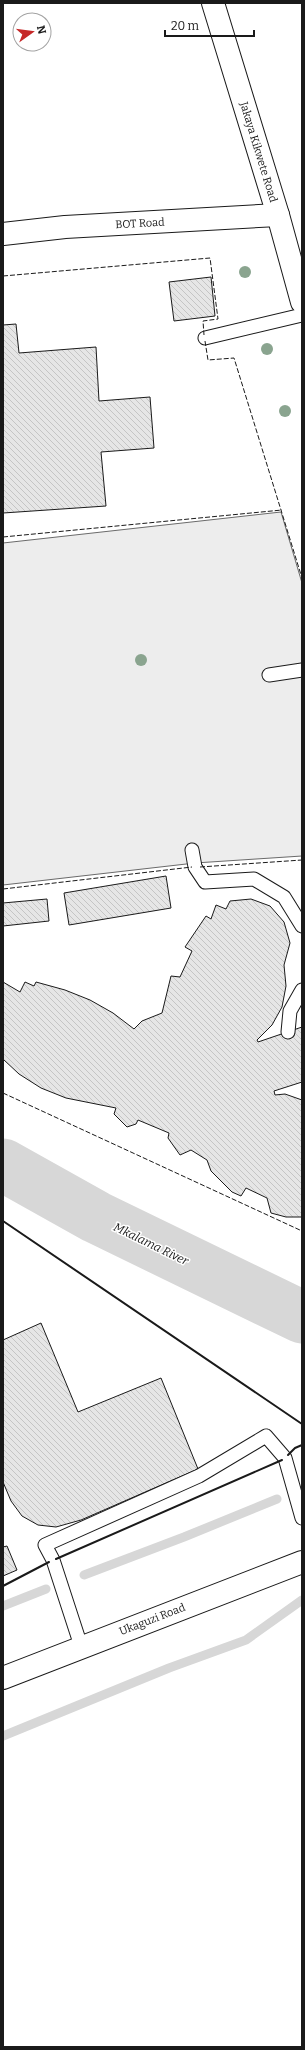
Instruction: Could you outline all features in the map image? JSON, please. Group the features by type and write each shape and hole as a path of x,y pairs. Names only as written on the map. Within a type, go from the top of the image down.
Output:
{"street":[{"name":"Jakaya Kikwete Road","path":"213,3 278,215 302,302"},
{"name":"BOT Road","path":"3,234 65,227 278,215"},
{"name":"Ukaguzi Road","path":"3,1678 81,1646 302,1562"}],"lane":[{"path":"205,338 302,316"},
{"path":"269,675 302,670"},
{"path":"192,850 195,867 205,882 254,879 284,897 302,926"},
{"path":"288,1032 290,1011 302,990"},
{"path":"81,1646 53,1560 45,1545 199,1476 266,1436 285,1458 302,1518"}],"shaded area":[{"path":"281,512 302,583 302,856 195,863 3,885 3,543"}],"building":[{"path":"211,277 215,316 174,321 169,282"},
{"path":"16,324 19,353 96,347 99,401 150,397 154,448 101,452 106,506 3,513 3,325"},
{"path":"166,876 171,908 69,925 64,893"},
{"path":"47,899 49,921 3,926 3,903"},
{"path":"251,899 270,906 284,922 290,943 284,965 286,986 282,1007 272,1025 257,1040 258,1042 302,1027 302,1082 274,1091 275,1095 285,1094 302,1100 302,1217 286,1217 271,1213 267,1198 246,1188 241,1196 232,1192 211,1171 207,1160 191,1150 180,1155 168,1138 169,1133 138,1120 136,1124 127,1127 114,1114 116,1108 66,1098 41,1088 19,1074 3,1059 3,982 20,992 25,982 34,986 36,982 65,990 90,1000 113,1013 134,1029 142,1021 162,1013 171,976 180,977 192,951 185,947 206,916 211,919 216,905 226,909 230,901"},
{"path":"41,1323 78,1412 161,1378 198,1469 81,1520 56,1527 38,1525 22,1516 11,1501 3,1482 3,1340"},
{"path":"7,1546 17,1570 3,1576 3,1547"}],"waterway":[{"name":"Mkalama River","path":"3,1165 96,1217 302,1317"},
{"path":"84,1575 184,1537 277,1499"},
{"path":"3,1606 46,1589"},
{"path":"3,1736 169,1668 246,1640 302,1600"}],"fence":[{"path":"3,276 210,258 218,319 203,321 204,335"},
{"path":"205,341 208,360 234,358 302,578"},
{"path":"3,537 282,510"},
{"path":"200,867 302,860"},
{"path":"3,889 192,867"},
{"path":"3,1093 302,1231"}],"wall":[{"path":"3,1221 302,1424"},
{"path":"288,1455 295,1448 302,1445"},
{"path":"56,1559 282,1460"},
{"path":"3,1586 49,1562"}]}
